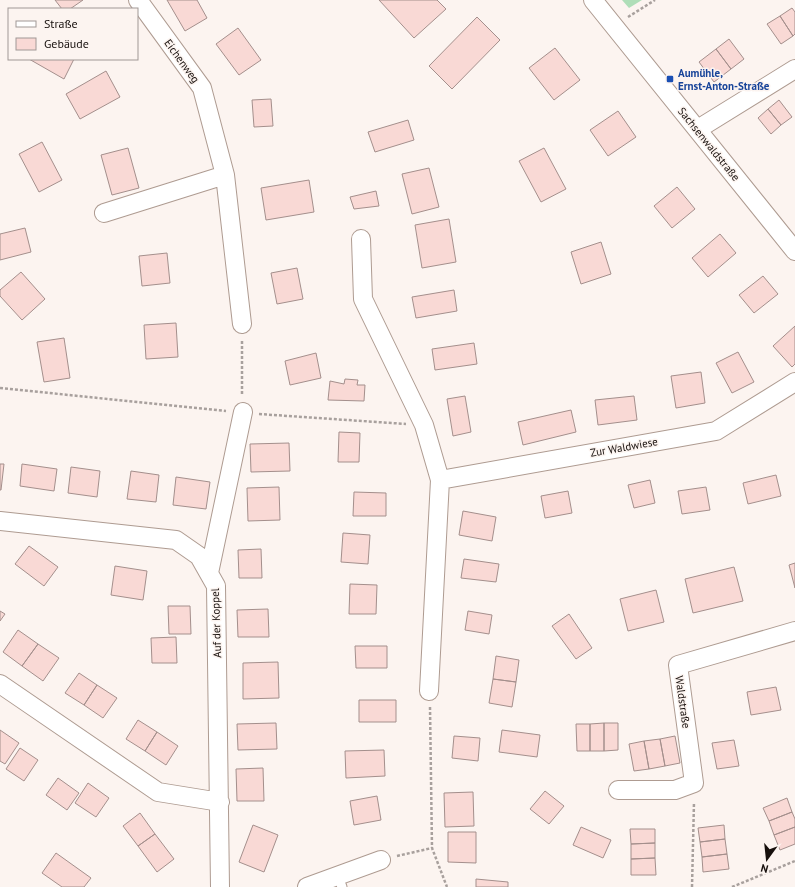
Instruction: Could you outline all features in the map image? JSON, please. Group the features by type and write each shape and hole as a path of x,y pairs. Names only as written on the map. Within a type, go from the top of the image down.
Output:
{"street":[{"name":"Eichenweg","path":"138,0 202,88 225,175 242,324"},
{"name":"Sachsenwaldstraße","path":"593,0 795,250"},
{"path":"698,129 795,69"},
{"path":"104,214 225,175"},
{"path":"361,239 363,299 424,425 440,480 429,691"},
{"name":"Zur Waldwiese","path":"440,480 716,431 795,382"},
{"path":"209,573 243,412"},
{"name":"Auf der Koppel","path":"0,521 176,540 199,556 216,586 220,887"},
{"name":"Waldstraße","path":"694,783 678,665 795,631"},
{"path":"0,684 158,792 220,802"},
{"path":"618,790 675,790 694,783"},
{"path":"308,887 340,881 380,860"}],"path":[{"path":"614,26 655,0"},
{"path":"242,324 243,412"},
{"path":"0,388 243,412 424,425"},
{"path":"429,691 432,848 447,887"},
{"path":"692,887 694,783"},
{"path":"380,860 432,848"},
{"path":"732,887 795,861"}],"green space":[{"path":"622,0 642,0 629,8"}],"building":[{"path":"55,0 83,0 71,8 61,8"},
{"path":"167,0 197,0 207,18 185,31"},
{"path":"379,0 437,0 446,9 414,38"},
{"path":"792,8 795,12 795,34 793,36 780,16"},
{"path":"780,16 793,36 781,44 767,24"},
{"path":"477,17 500,40 452,89 429,66"},
{"path":"238,28 261,60 239,75 216,44"},
{"path":"729,39 744,59 731,69 716,49"},
{"path":"555,48 580,80 554,100 529,68"},
{"path":"716,49 731,69 714,82 699,62"},
{"path":"31,60 74,60 64,79"},
{"path":"106,71 120,97 80,119 66,94"},
{"path":"271,99 273,126 254,127 252,100"},
{"path":"779,100 792,117 781,125 768,109"},
{"path":"768,109 781,125 771,134 758,118"},
{"path":"618,111 636,137 608,156 590,130"},
{"path":"408,120 414,140 375,152 368,132"},
{"path":"42,142 62,180 39,192 19,154"},
{"path":"128,148 139,188 112,195 101,155"},
{"path":"544,148 566,189 541,202 519,161"},
{"path":"429,168 439,207 412,214 402,174"},
{"path":"309,180 314,212 266,220 261,188"},
{"path":"677,187 695,209 672,228 654,206"},
{"path":"376,191 379,206 354,209 350,197"},
{"path":"449,219 456,262 422,268 415,225"},
{"path":"25,228 31,252 0,260 0,234"},
{"path":"720,234 736,253 708,277 692,258"},
{"path":"601,242 611,274 581,284 571,252"},
{"path":"167,253 170,283 142,286 139,256"},
{"path":"297,268 303,299 277,304 271,273"},
{"path":"21,272 45,299 22,320 0,296 0,290"},
{"path":"763,276 778,294 754,313 739,295"},
{"path":"454,290 457,311 416,318 412,297"},
{"path":"176,323 178,357 146,359 144,325"},
{"path":"795,326 795,364 792,367 773,346"},
{"path":"64,338 70,378 44,382 37,342"},
{"path":"474,343 477,364 435,370 432,349"},
{"path":"738,352 754,382 732,393 716,363"},
{"path":"316,353 321,378 290,385 285,361"},
{"path":"701,372 705,403 676,408 671,376"},
{"path":"345,379 358,380 357,385 365,385 364,401 328,400 330,381 344,384"},
{"path":"465,396 471,432 453,436 447,399"},
{"path":"634,396 637,420 598,425 595,400"},
{"path":"571,410 576,432 523,445 518,422"},
{"path":"339,432 360,433 359,462 338,462"},
{"path":"289,443 290,471 251,472 250,444"},
{"path":"0,464 4,464 1,490 0,490"},
{"path":"22,464 57,469 54,491 20,486"},
{"path":"71,467 100,471 97,497 68,493"},
{"path":"131,471 159,475 156,502 127,499"},
{"path":"776,475 781,496 748,504 743,483"},
{"path":"176,477 210,482 206,509 173,505"},
{"path":"650,480 655,503 634,508 628,485"},
{"path":"279,487 280,520 248,521 247,488"},
{"path":"706,487 710,510 682,514 678,491"},
{"path":"568,491 572,513 545,518 541,496"},
{"path":"354,492 386,493 386,516 353,516"},
{"path":"463,511 496,517 492,541 459,535"},
{"path":"343,533 370,535 368,564 341,562"},
{"path":"29,546 58,567 44,586 15,564"},
{"path":"261,549 262,578 239,578 238,550"},
{"path":"464,559 499,564 496,582 461,578"},
{"path":"795,563 795,588 789,565"},
{"path":"115,566 147,571 143,600 111,595"},
{"path":"734,567 743,601 693,613 685,579"},
{"path":"350,584 377,585 376,614 349,614"},
{"path":"656,590 664,622 628,631 620,599"},
{"path":"168,606 190,606 191,634 169,634"},
{"path":"268,609 269,637 238,637 237,610"},
{"path":"0,611 5,614 0,621"},
{"path":"468,611 492,615 489,634 465,630"},
{"path":"569,614 592,648 576,659 552,626"},
{"path":"18,630 38,644 22,666 3,652"},
{"path":"176,637 177,663 152,663 151,638"},
{"path":"38,644 59,658 43,681 22,666"},
{"path":"355,646 387,646 387,668 356,668"},
{"path":"496,656 519,660 516,682 493,679"},
{"path":"278,662 279,698 243,699 243,663"},
{"path":"79,673 97,685 84,705 65,693"},
{"path":"493,679 516,682 512,707 489,703"},
{"path":"97,685 117,698 103,718 84,705"},
{"path":"776,687 781,710 751,715 747,692"},
{"path":"359,700 396,700 396,722 359,722"},
{"path":"138,720 157,732 145,751 126,739"},
{"path":"276,723 277,749 238,750 237,724"},
{"path":"604,723 618,723 618,750 604,751"},
{"path":"604,723 604,751 590,751 590,724"},
{"path":"576,724 590,724 590,751 577,751"},
{"path":"0,730 19,743 5,764 0,761"},
{"path":"502,730 540,735 537,757 499,752"},
{"path":"157,732 178,746 166,765 145,751"},
{"path":"454,736 480,738 478,761 452,758"},
{"path":"675,736 680,763 665,766 660,739"},
{"path":"660,739 665,766 649,769 644,741"},
{"path":"734,740 739,766 717,769 712,743"},
{"path":"644,741 649,769 634,771 629,744"},
{"path":"20,748 38,760 24,781 6,769"},
{"path":"384,750 385,776 346,778 345,751"},
{"path":"263,768 264,801 237,801 236,769"},
{"path":"58,778 79,793 67,810 46,795"},
{"path":"88,783 109,798 96,817 75,803"},
{"path":"545,791 564,806 549,824 530,809"},
{"path":"473,792 474,826 445,827 444,793"},
{"path":"377,796 381,820 354,825 350,801"},
{"path":"787,798 792,812 769,821 763,808"},
{"path":"792,812 795,819 795,827 774,835 769,821"},
{"path":"140,813 155,834 138,846 123,826"},
{"path":"253,825 278,835 264,872 239,862"},
{"path":"724,825 725,839 700,842 698,828"},
{"path":"581,827 611,840 603,858 573,845"},
{"path":"795,827 795,844 780,850 774,835"},
{"path":"630,829 655,829 655,843 631,844"},
{"path":"448,832 476,832 476,863 448,862"},
{"path":"155,834 174,859 157,872 138,846"},
{"path":"725,839 727,854 702,857 700,842"},
{"path":"655,843 655,858 631,859 631,844"},
{"path":"56,853 91,878 84,887 62,887 42,873"},
{"path":"727,854 729,869 703,872 702,857"},
{"path":"655,858 656,875 631,875 631,859"},
{"path":"476,879 508,882 508,887 476,887"}],"place":[{"name":"Aumühle, Ernst-Anton-Straße","path":"670,79"}]}
